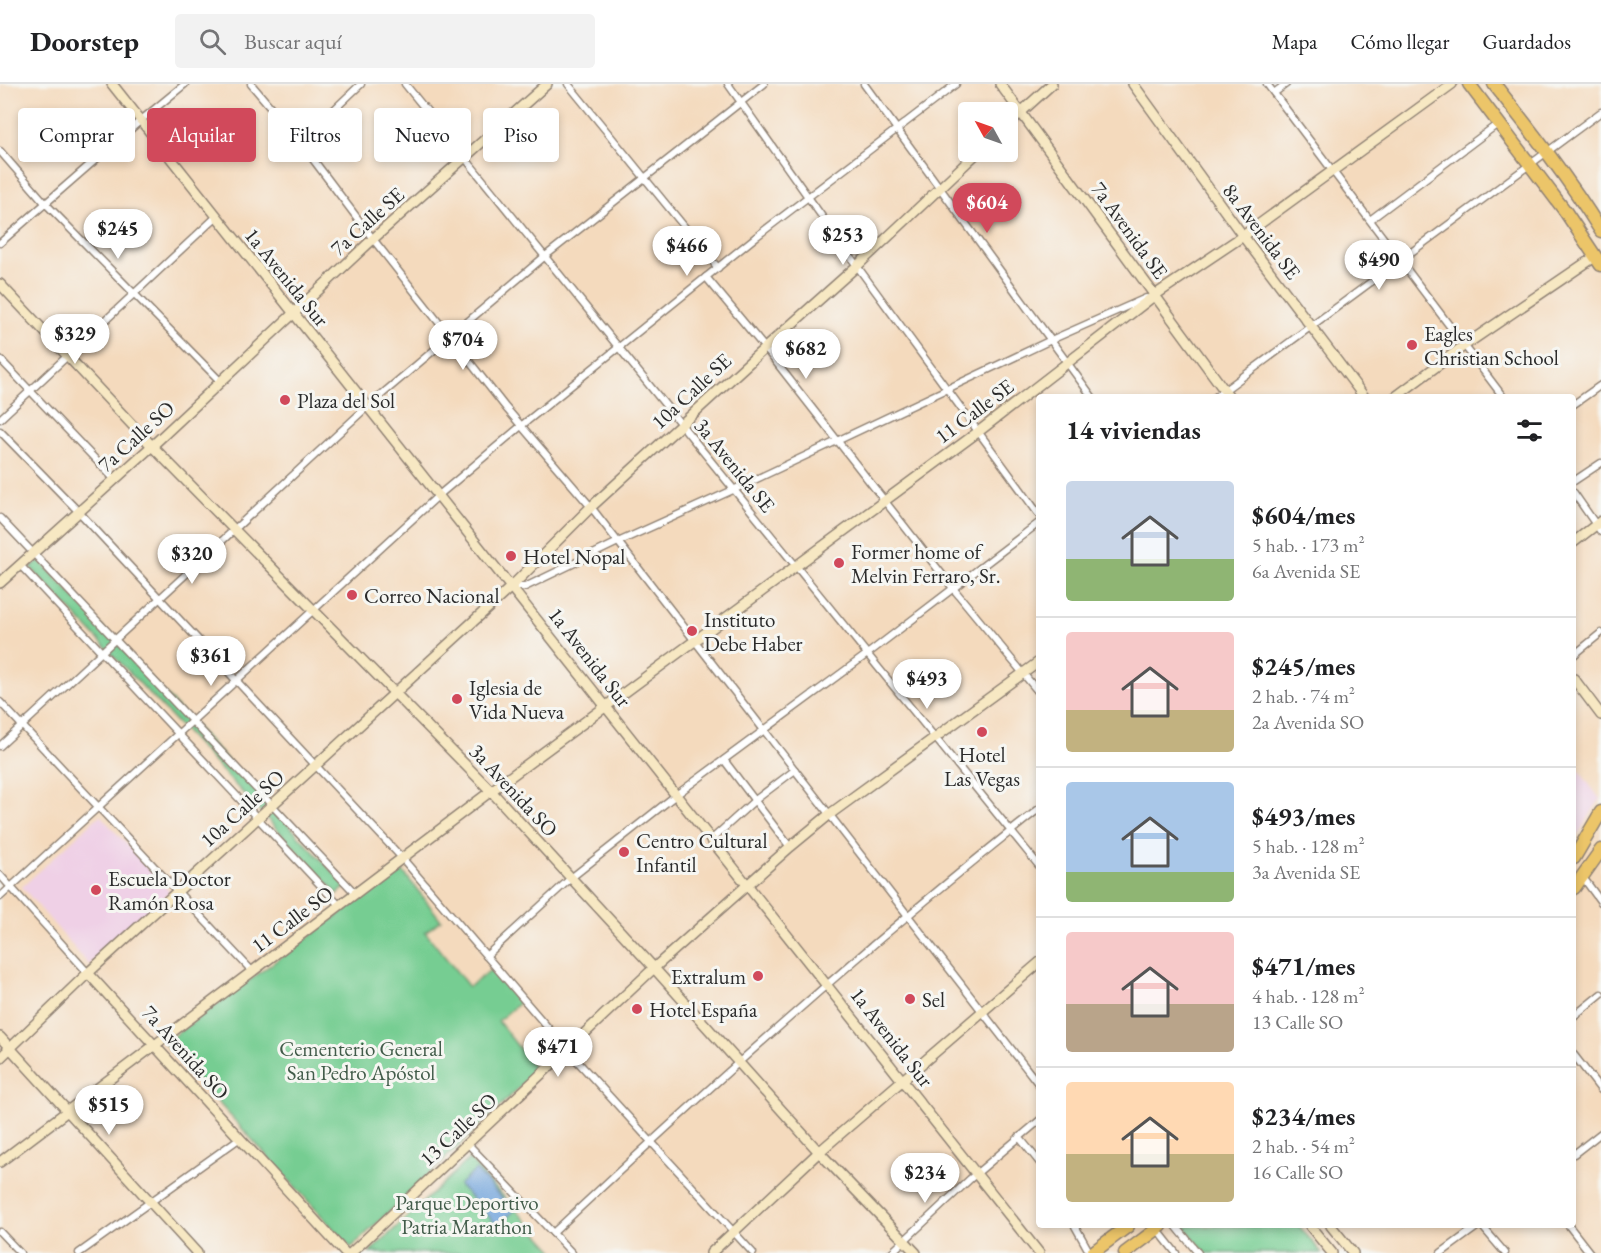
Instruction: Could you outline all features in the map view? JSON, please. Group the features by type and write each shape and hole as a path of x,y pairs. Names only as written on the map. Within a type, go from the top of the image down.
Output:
{"highway":[{"path":"1469,84 1531,164 1598,261"},
{"path":"1494,84 1548,152 1580,196 1601,231"},
{"path":"1576,855 1601,812"},
{"path":"1576,885 1601,850"},
{"path":"1091,1253 1125,1228"},
{"path":"1125,1253 1158,1228"}],"street":[{"name":"1a Avenida Sur","path":"112,84 1040,1253"},
{"path":"0,243 140,120 186,84"},
{"path":"251,84 271,108"},
{"path":"336,108 361,84"},
{"name":"3a Avenida SE","path":"405,84 424,108"},
{"name":"7a Calle SE","path":"471,152 546,84"},
{"path":"568,84 718,268"},
{"path":"728,84 809,195 857,266 1036,511"},
{"path":"0,746 368,406 544,257 764,84"},
{"path":"864,84 1090,394"},
{"path":"0,897 439,495 521,426 809,195 956,84"},
{"name":"7a Avenida SE","path":"1000,84 1227,394"},
{"path":"1018,114 1052,84"},
{"name":"8a Avenida SE","path":"1133,84 1243,236 1362,394"},
{"path":"1267,84 1501,394"},
{"path":"1274,93 1286,84"},
{"name":"11 Calle SE","path":"607,707 978,432 1155,294 1243,236 1452,84"},
{"path":"1227,394 1311,326 1601,112"},
{"path":"1370,220 1499,123"},
{"path":"0,152 46,204 221,382"},
{"path":"315,162 521,426 591,507 1036,1081"},
{"name":"7a Calle SE","path":"294,313 460,162"},
{"name":"3a Avenida SE","path":"467,162 1036,862"},
{"name":"10a Calle SE","path":"511,587 591,507 857,266 967,162"},
{"path":"0,419 216,217"},
{"path":"1399,394 1465,345 1598,261"},
{"path":"706,277 839,440 952,587 1036,689"},
{"name":"3a Avenida SO","path":"0,284 152,446 491,791 819,1152 916,1253"},
{"path":"511,587 525,587 1051,340 1155,294"},
{"name":"7a Calle SO","path":"0,583 115,480 294,313"},
{"path":"0,359 115,480"},
{"path":"1576,403 1601,385"},
{"path":"0,431 402,858 568,1051 753,1253"},
{"path":"1576,480 1601,463"},
{"path":"1576,496 1599,526 1576,541"},
{"path":"0,518 355,893"},
{"path":"486,956 571,878 676,795 866,655 1036,525"},
{"path":"20,565 339,905"},
{"name":"10a Calle SO","path":"0,1058 88,973 511,587"},
{"path":"1576,653 1601,633"},
{"name":"13 Calle SO","path":"351,1253 654,968 790,847 830,813 1036,665"},
{"path":"1576,682 1601,716"},
{"path":"0,702 252,971"},
{"name":"11 Calle SO","path":"0,1162 491,791 607,707"},
{"path":"724,760 790,847"},
{"path":"712,839 754,801 795,770"},
{"path":"553,1233 651,1141 827,984 1036,811"},
{"name":"7a Avenida SO","path":"0,875 345,1253"},
{"path":"1582,876 1601,902"},
{"path":"711,1253 902,1078 1036,965"},
{"path":"1576,1014 1601,994"},
{"path":"0,1037 197,1253"},
{"path":"1576,1058 1601,1090"},
{"path":"891,1253 977,1173 1036,1123"},
{"path":"1576,1152 1601,1133"},
{"path":"1019,1137 1036,1158"},
{"path":"79,1253 240,1138"},
{"path":"468,1144 572,1253"},
{"path":"1076,1228 1091,1253"},
{"path":"1160,1228 1176,1253"},
{"path":"1178,1228 1198,1253"},
{"path":"1313,1228 1332,1253"},
{"path":"1333,1228 1353,1253"},
{"path":"1442,1253 1477,1228"},
{"path":"1482,1228 1505,1253"},
{"path":"1571,1228 1590,1253"},
{"path":"0,1232 20,1253"}],"shaded area":[{"path":"1576,767 1600,799 1576,838"},
{"name":"Escuela Doctor Ramón Rosa","path":"100,815 170,892 89,965 22,887"}],"green space":[{"path":"39,560 346,886 338,894 31,568"},
{"name":"Cementerio General San Pedro Apóstol","path":"401,869 441,920 425,932 469,987 492,969 520,1002 498,1021 537,1071 351,1248 164,1043"},
{"name":"Parque Deportivo Patria Marathon","path":"469,1159 556,1253 369,1253"},
{"path":"1186,1228 1301,1228 1322,1253 1206,1253"}],"water":[{"path":"476,1170 514,1211 498,1226 459,1185"}],"place":[{"name":"Eagles Christian School","path":"1412,345"},
{"name":"Plaza del Sol","path":"285,400"},
{"name":"Hotel Nopal","path":"511,556"},
{"name":"Former home of Melvin Ferraro, Sr.","path":"839,563"},
{"name":"Correo Nacional","path":"352,595"},
{"name":"Instituto Debe Haber","path":"692,631"},
{"name":"Iglesia de Vida Nueva","path":"457,699"},
{"name":"Hotel Las Vegas","path":"982,732"},
{"name":"Centro Cultural Infantil","path":"624,852"},
{"name":"Escuela Doctor Ramón Rosa","path":"96,890"},
{"name":"Extralum","path":"758,976"},
{"name":"Sel","path":"910,999"},
{"name":"Hotel España","path":"637,1009"}]}
